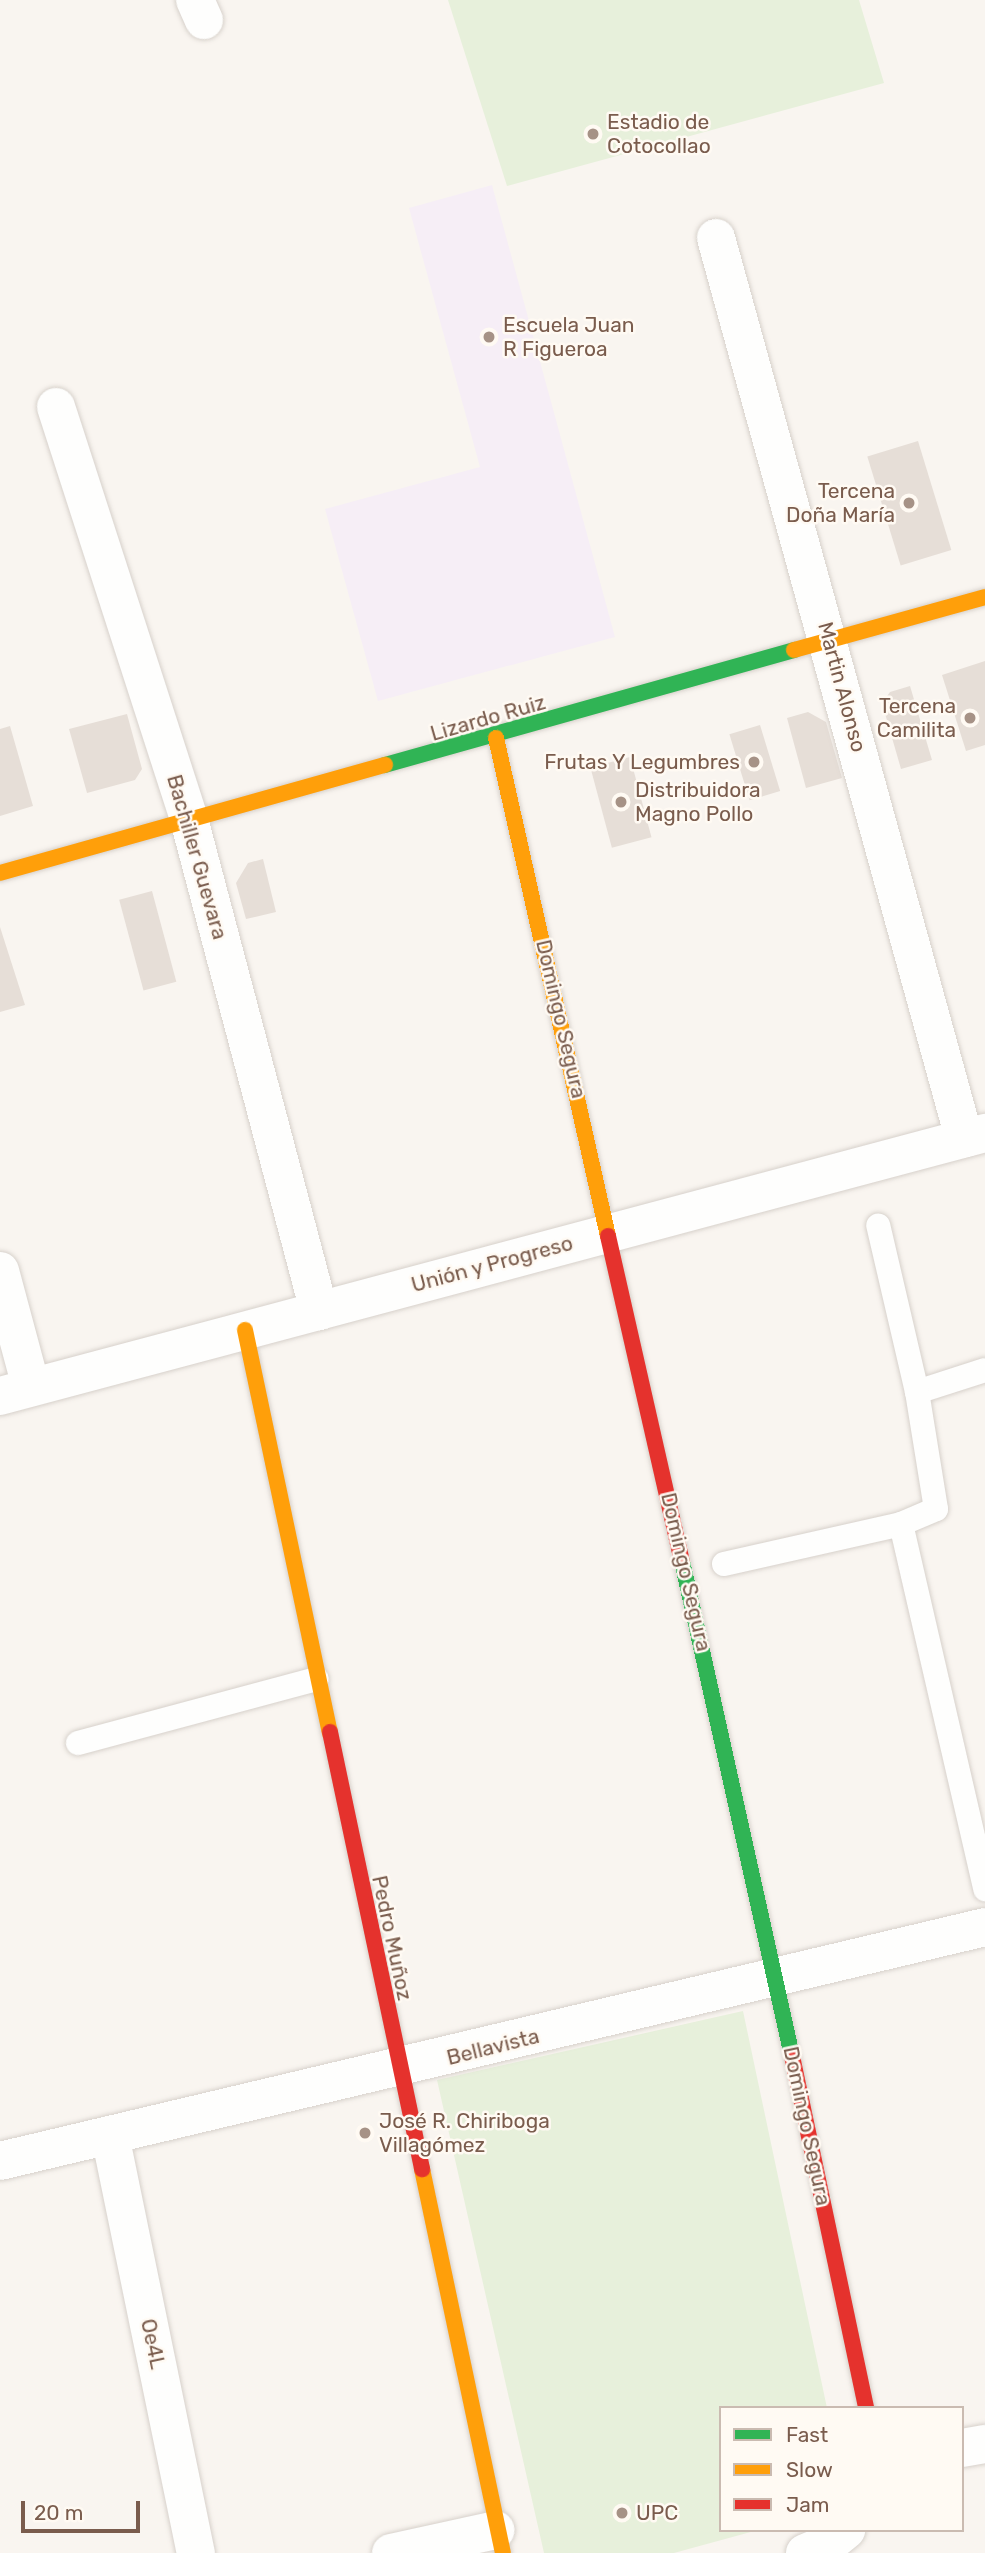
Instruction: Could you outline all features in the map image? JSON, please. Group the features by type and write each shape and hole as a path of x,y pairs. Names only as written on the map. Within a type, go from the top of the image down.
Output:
{"street":[{"name":"Martin Alonso","path":"716,237 830,642 975,1135"},
{"name":"Bachiller Guevara","path":"56,407 190,824 319,1311"},
{"name":"Lizardo Ruiz","path":"0,873 190,824 985,597"},
{"name":"Domingo Segura","path":"496,738 610,1232 776,1978 866,2406"},
{"name":"Unión y Progreso","path":"16,1391 975,1135"},
{"path":"0,1272 16,1391"},
{"name":"Pedro Muñoz","path":"245,1330 499,2542"},
{"name":"Bellavista","path":"0,2161 398,2070 985,1927"},
{"name":"Oe4L","path":"110,2134 196,2553"},
{"path":"964,2448 985,2444"},
{"path":"805,2553 830,2543 844,2532"},
{"path":"391,2553 499,2542"}],"lane":[{"path":"724,1564 901,1524 930,1515 937,1501 917,1392 878,1224"},
{"path":"917,1392 985,1370"},
{"path":"901,1524 985,1889"},
{"path":"78,1743 317,1679"}],"shaded area":[{"name":"Escuela Juan R Figueroa","path":"492,185 615,637 378,701 325,509 480,467 409,208"}],"green space":[{"name":"Estadio de Cotocollao","path":"448,0 859,0 884,83 507,186"},
{"path":"743,2011 827,2406 719,2406 719,2532 751,2532 674,2553 544,2553 437,2080"}],"building":[{"name":"Tercena Doña María","path":"918,441 951,550 901,566 867,456"},
{"name":"Tercena Camilita","path":"985,661 985,745 966,751 942,675"},
{"path":"910,686 932,760 901,769 882,703 890,692"},
{"path":"808,712 826,722 842,778 806,788 787,718"},
{"path":"127,714 142,769 135,780 87,793 69,729"},
{"name":"Frutas Y Legumbres","path":"760,725 780,791 750,800 729,734"},
{"path":"10,726 33,806 0,816 0,729"},
{"name":"Distribuidora Magno Pollo","path":"630,757 651,837 612,848 590,768"},
{"path":"263,859 276,912 246,919 236,883 248,863"},
{"path":"152,891 176,982 143,991 119,900"},
{"path":"0,927 25,1005 0,1012"}],"traffic: fast":[{"path":"385,765 794,650"},
{"path":"682,1561 792,2056"}],"traffic: slow":[{"path":"794,650 985,597"},
{"path":"496,738 608,1236"},
{"path":"0,873 385,765"},
{"path":"245,1330 330,1732"},
{"path":"422,2169 503,2553"}],"traffic: jam":[{"path":"608,1236 682,1561"},
{"path":"330,1732 422,2169"},
{"path":"792,2056 866,2406"}],"place":[{"name":"Estadio de Cotocollao","path":"593,134"},
{"name":"Escuela Juan R Figueroa","path":"489,337"},
{"name":"Tercena Doña María","path":"909,503"},
{"name":"Tercena Camilita","path":"970,718"},
{"name":"Frutas Y Legumbres","path":"754,762"},
{"name":"Distribuidora Magno Pollo","path":"621,802"},
{"name":"José R. Chiriboga Villagómez","path":"365,2133"},
{"name":"UPC","path":"622,2513"}]}
